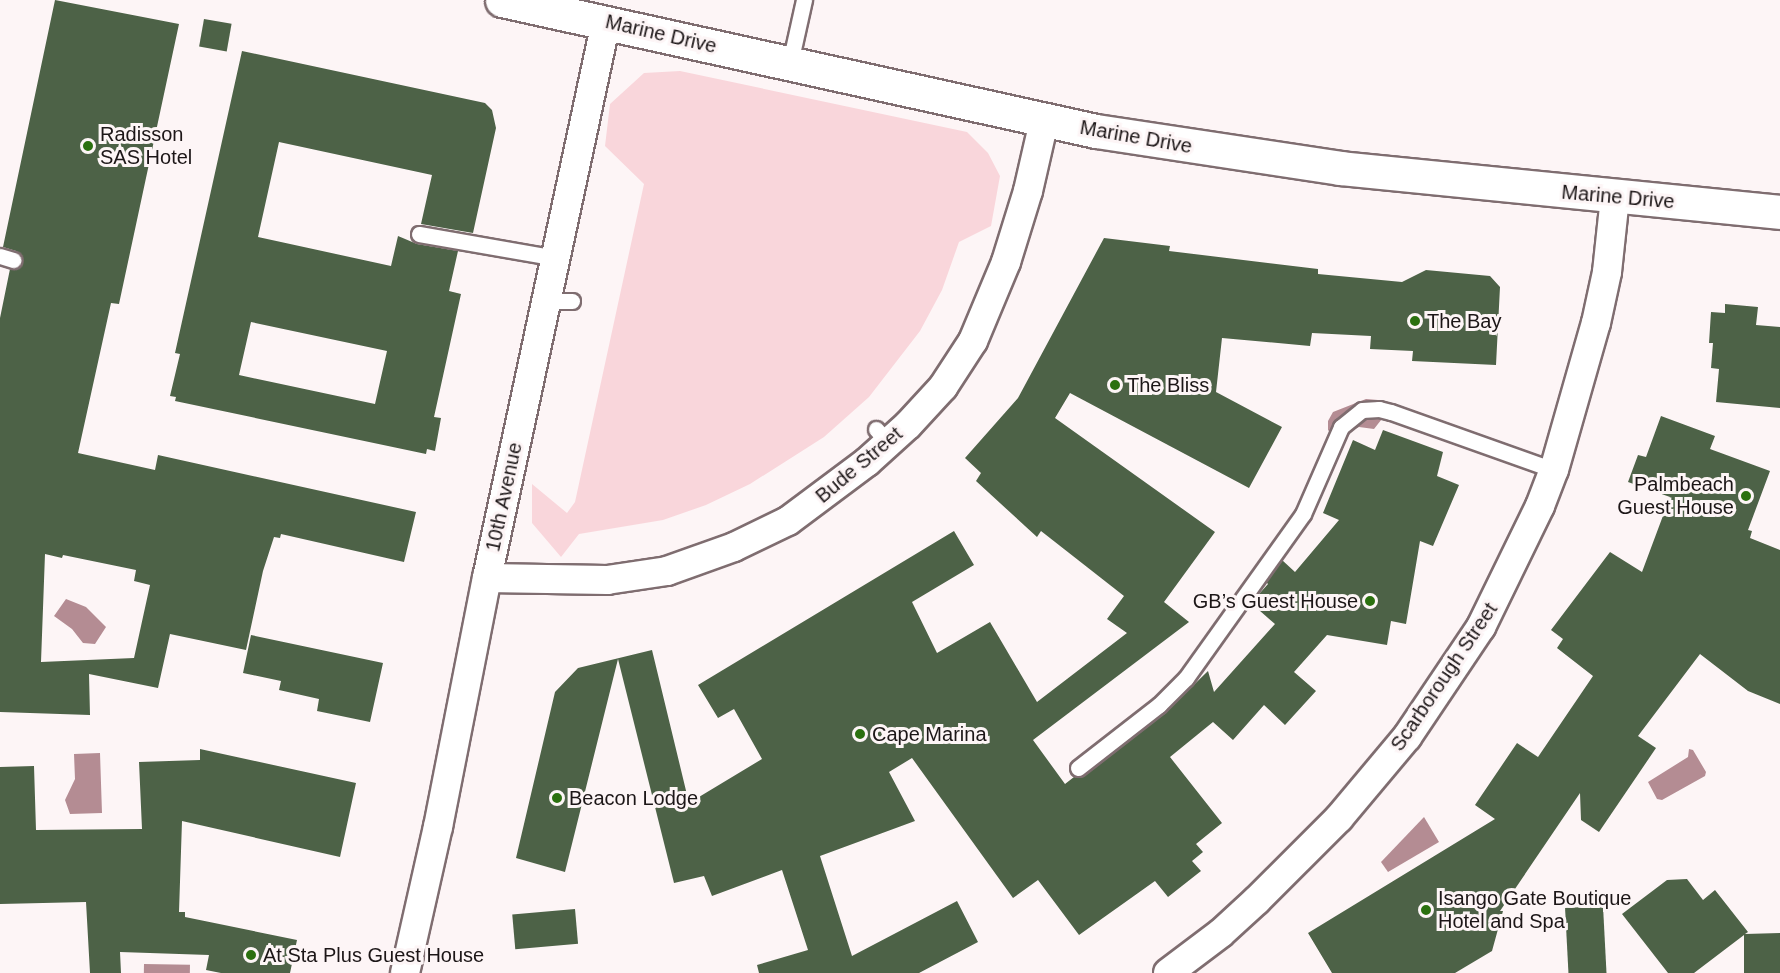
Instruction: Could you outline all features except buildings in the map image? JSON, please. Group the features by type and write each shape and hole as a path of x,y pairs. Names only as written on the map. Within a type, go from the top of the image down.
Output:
{"main road":[{"name":"Marine Drive","path":"502,0 968,101 1044,121 1223,152 1328,166 1615,197 1780,212"}],"street":[{"name":"10th Avenue","path":"405,973 436,837 487,578 559,301 556,258 606,22"},
{"name":"Bude Street","path":"487,578 607,580 667,571 734,547 788,521 841,484 882,436 943,387 973,340 1006,262 1028,191 1044,121"},
{"name":"Scarborough Street","path":"1168,973 1221,933 1297,862 1339,818 1407,737 1481,627 1540,506 1554,470 1596,323 1606,272 1615,197"}],"lane":[{"path":"790,63 804,0"},
{"path":"419,234 556,258"},
{"path":"1078,768 1159,705 1186,678 1303,514 1341,427 1362,410 1379,409 1391,412 1554,470"}],"shaded area":[{"path":"680,71 967,132 988,153 1000,176 991,226 959,242 942,290 920,331 869,397 824,437 750,484 706,505 663,520 579,534 561,557 532,523 532,484 567,513 575,502 644,184 605,146 610,104 644,73"},
{"path":"1366,399 1378,400 1385,415 1374,429 1359,427 1335,438 1328,430 1328,421 1333,412"},
{"path":"66,599 86,607 106,627 95,644 83,643 72,629 54,616"},
{"path":"1689,749 1693,750 1706,772 1705,776 1662,800 1657,799 1648,782 1688,757"},
{"path":"100,753 102,813 70,814 65,800 75,779 74,754"},
{"path":"1424,817 1439,842 1388,872 1381,862"},
{"path":"144,964 190,965 190,973 144,973"}],"place":[{"name":"Radisson SAS Hotel","path":"88,146"},
{"name":"The Bay","path":"1415,321"},
{"name":"The Bliss","path":"1115,385"},
{"name":"Palmbeach Guest House","path":"1746,496"},
{"name":"GB’s Guest House","path":"1370,601"},
{"name":"Cape Marina","path":"860,734"},
{"name":"Beacon Lodge","path":"557,798"},
{"name":"Isango Gate Boutique Hotel and Spa","path":"1426,910"},
{"name":"At Sta Plus Guest House","path":"251,955"}]}
